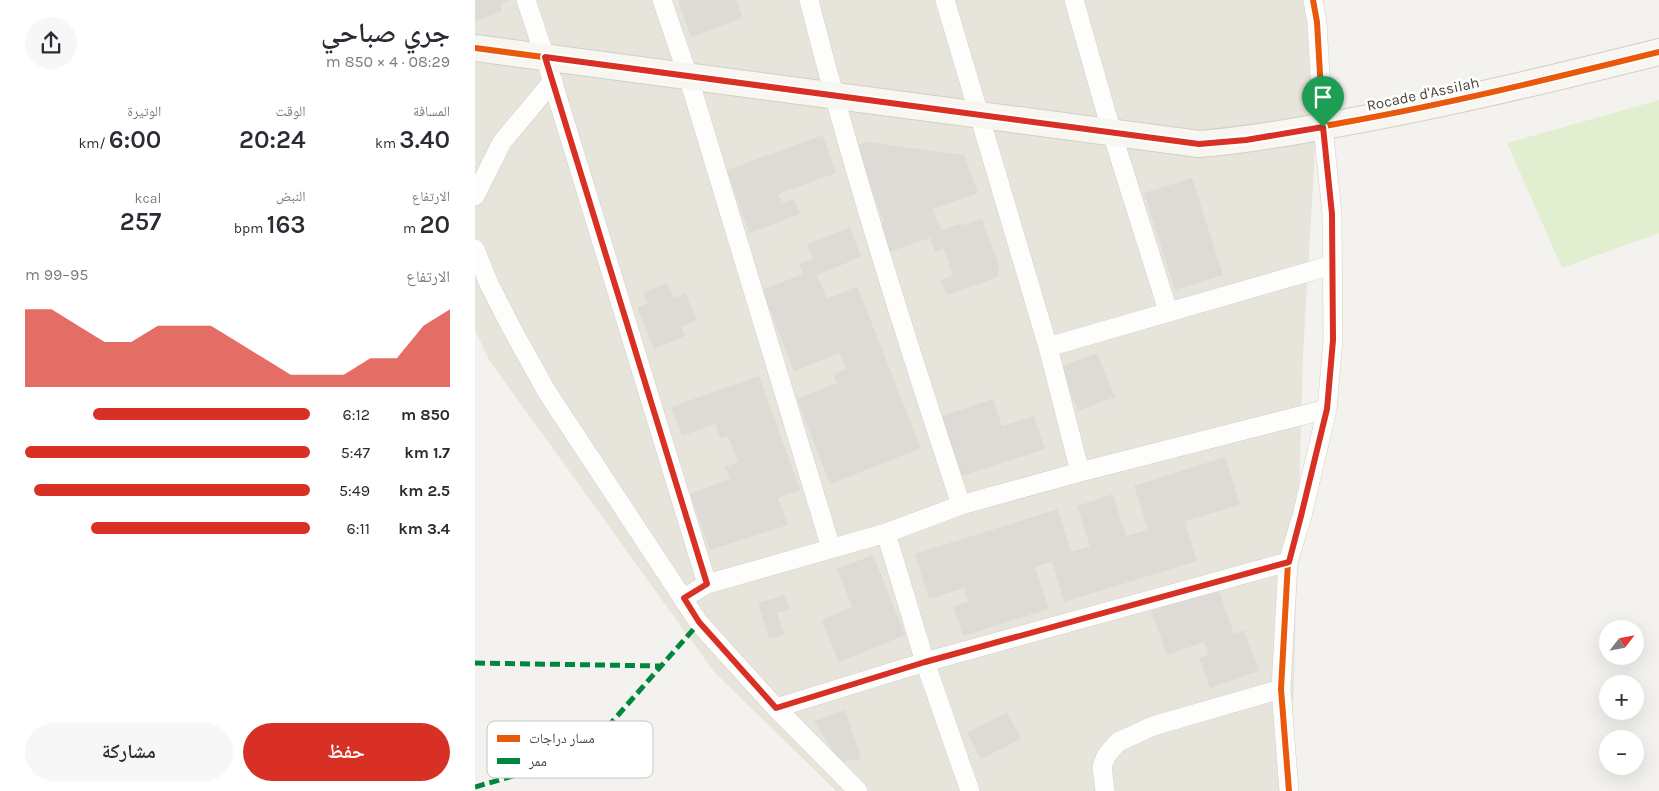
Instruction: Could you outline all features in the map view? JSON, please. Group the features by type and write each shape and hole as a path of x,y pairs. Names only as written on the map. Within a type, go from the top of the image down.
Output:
{"street":[{"path":"526,0 553,82 707,584"},
{"path":"662,0 688,76 831,548"},
{"path":"809,0 833,95 920,381 961,506"},
{"path":"945,0 1048,347 1080,472"},
{"path":"1074,0 1112,133 1168,311"},
{"path":"1289,791 1281,689 1289,562 1327,409 1333,340 1332,214 1323,127 1317,22 1313,0"},
{"name":"Rocade d'Assilah","path":"475,48 1199,144 1246,140 1388,115 1554,78 1659,52"},
{"path":"475,196 502,142 553,82"},
{"path":"475,249 489,284 547,392 699,622 776,708 858,791"},
{"path":"1048,347 1332,265"},
{"path":"684,598 707,584 886,533 961,506 1080,472 1327,409"},
{"path":"886,533 925,662 970,791"},
{"path":"776,708 925,662 1289,562"},
{"path":"1105,791 1102,767 1106,756 1118,742 1153,726 1281,689"}],"shaded area":[{"path":"475,0 1324,0 1303,354 1291,791 836,791 714,672 489,360 475,330"}],"green space":[{"path":"1659,100 1659,233 1562,268 1507,143"}],"building":[{"path":"475,0 512,0 500,4 502,11 475,21"},
{"path":"678,0 736,0 743,18 691,37"},
{"path":"823,135 836,173 778,194 782,203 794,199 800,214 749,233 727,170"},
{"path":"866,142 964,155 978,193 933,209 941,230 982,219 999,265 998,277 947,295 941,280 953,275 944,249 935,252 930,238 889,252 881,230 883,220 863,166 853,147"},
{"path":"1192,178 1223,275 1175,290 1144,193"},
{"path":"850,227 861,257 817,275 827,299 857,286 921,448 830,484 797,399 837,383 833,374 846,369 839,353 794,371 762,290 803,274 799,264 813,259 807,244"},
{"path":"667,283 674,298 685,293 697,320 681,327 685,336 654,349 637,308 648,303 643,293"},
{"path":"1097,353 1115,397 1078,411 1060,367"},
{"path":"759,376 800,490 778,498 788,525 710,550 690,494 730,479 725,467 738,462 728,436 720,438 715,424 682,436 671,407"},
{"path":"993,399 1002,426 1034,416 1045,449 959,477 938,417"},
{"path":"1225,457 1240,505 1185,521 1197,561 1064,602 1052,562 1035,567 1049,609 963,636 953,606 968,602 964,588 929,599 915,554 1058,509 1071,552 1090,546 1077,506 1113,494 1126,536 1148,530 1134,486"},
{"path":"873,555 905,635 839,662 821,620 852,607 837,569"},
{"path":"1218,588 1234,634 1244,630 1259,671 1210,688 1199,658 1209,655 1204,642 1167,655 1151,611"},
{"path":"785,595 790,609 777,613 784,634 769,639 758,603"},
{"path":"845,710 861,759 840,762 814,721"},
{"path":"1007,712 1021,739 981,759 967,733"}],"marked path":[{"path":"613,721 699,623"},
{"path":"475,663 661,666"},
{"path":"475,787 506,778"}],"cycle path":[{"path":"1289,791 1281,689 1288,562 1302,516 1327,409 1333,340 1332,214 1323,127 1317,22 1313,0"},
{"path":"475,48 1199,144 1306,130 1381,116 1501,90 1659,52"}],"route":[{"path":"545,57 1199,144 1292,134 1323,127 1332,214 1333,340 1327,409 1289,562 925,662 776,708 699,622 684,598 707,584 545,57"}]}
